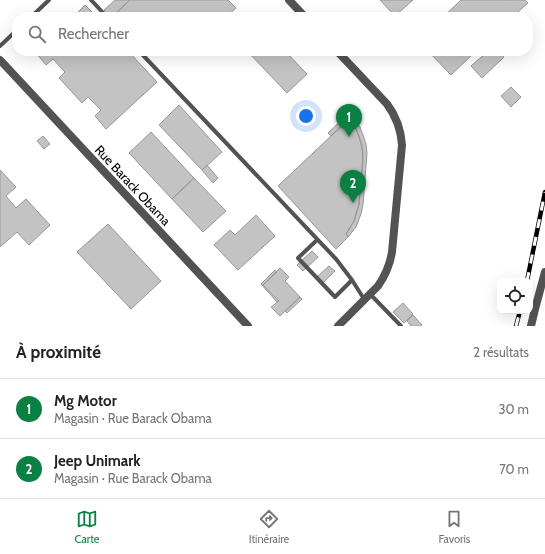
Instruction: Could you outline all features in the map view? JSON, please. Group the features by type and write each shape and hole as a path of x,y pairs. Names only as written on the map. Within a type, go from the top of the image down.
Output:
{"street":[{"path":"289,0 300,12"},
{"path":"338,326 378,286 391,257 401,152 401,138 395,118 390,108 342,56"},
{"name":"Rue Barack Obama","path":"0,60 248,326"},
{"path":"531,326 545,272"}],"lane":[{"path":"36,12 49,0"},
{"path":"91,0 102,12"},
{"path":"0,46 12,35"},
{"path":"144,56 340,264 352,280 368,297 401,326"},
{"path":"317,240 298,258 335,297 352,280"}],"building":[{"path":"115,0 130,0 117,12 106,12 104,10"},
{"path":"130,0 228,0 236,8 232,12 117,12"},
{"path":"380,0 413,0 400,12 391,12"},
{"path":"461,0 525,0 528,3 518,12 448,12"},
{"path":"85,5 92,12 78,12"},
{"path":"38,56 133,56 157,82 106,129 95,116 101,110 88,97 82,103 59,78 65,72 53,59 46,65"},
{"path":"252,56 290,56 307,74 287,93"},
{"path":"433,56 471,56 451,75"},
{"path":"482,56 504,57 482,78 471,66"},
{"path":"511,87 521,97 511,107 501,96"},
{"path":"179,105 222,152 202,170 159,125"},
{"path":"349,113 360,127 366,144 367,153 361,214 356,227 348,237 346,234 354,221 359,204 363,162 362,145 356,129 349,119 331,136 328,133"},
{"path":"349,119 359,136 363,153 359,204 354,221 346,234 348,237 336,249 278,186"},
{"path":"151,132 194,178 172,199 129,153"},
{"path":"43,136 50,144 44,149 37,141"},
{"path":"207,165 218,178 213,183 202,170"},
{"path":"0,170 16,187 6,196 16,208 26,199 50,225 29,245 17,232 0,247"},
{"path":"194,178 226,211 203,232 172,199"},
{"path":"256,215 275,236 238,270 214,245 230,230 235,235"},
{"path":"108,224 161,281 131,309 77,252"},
{"path":"312,251 318,257 303,271 297,265"},
{"path":"329,266 335,271 323,283 317,277"},
{"path":"280,268 289,277 285,281 300,297 280,316 271,307 279,301 263,285"},
{"path":"275,270 277,272 263,285 279,301 277,302 261,284"},
{"path":"300,297 302,299 287,313 285,311"},
{"path":"403,303 413,314 404,323 393,312"},
{"path":"413,315 422,325 421,326 411,326 407,321"}],"railway":[{"path":"528,278 545,192"},
{"path":"516,326 519,314"}],"place":[{"name":"Mg Motor","path":"349,137"},
{"name":"Jeep Unimark","path":"353,203"}]}
